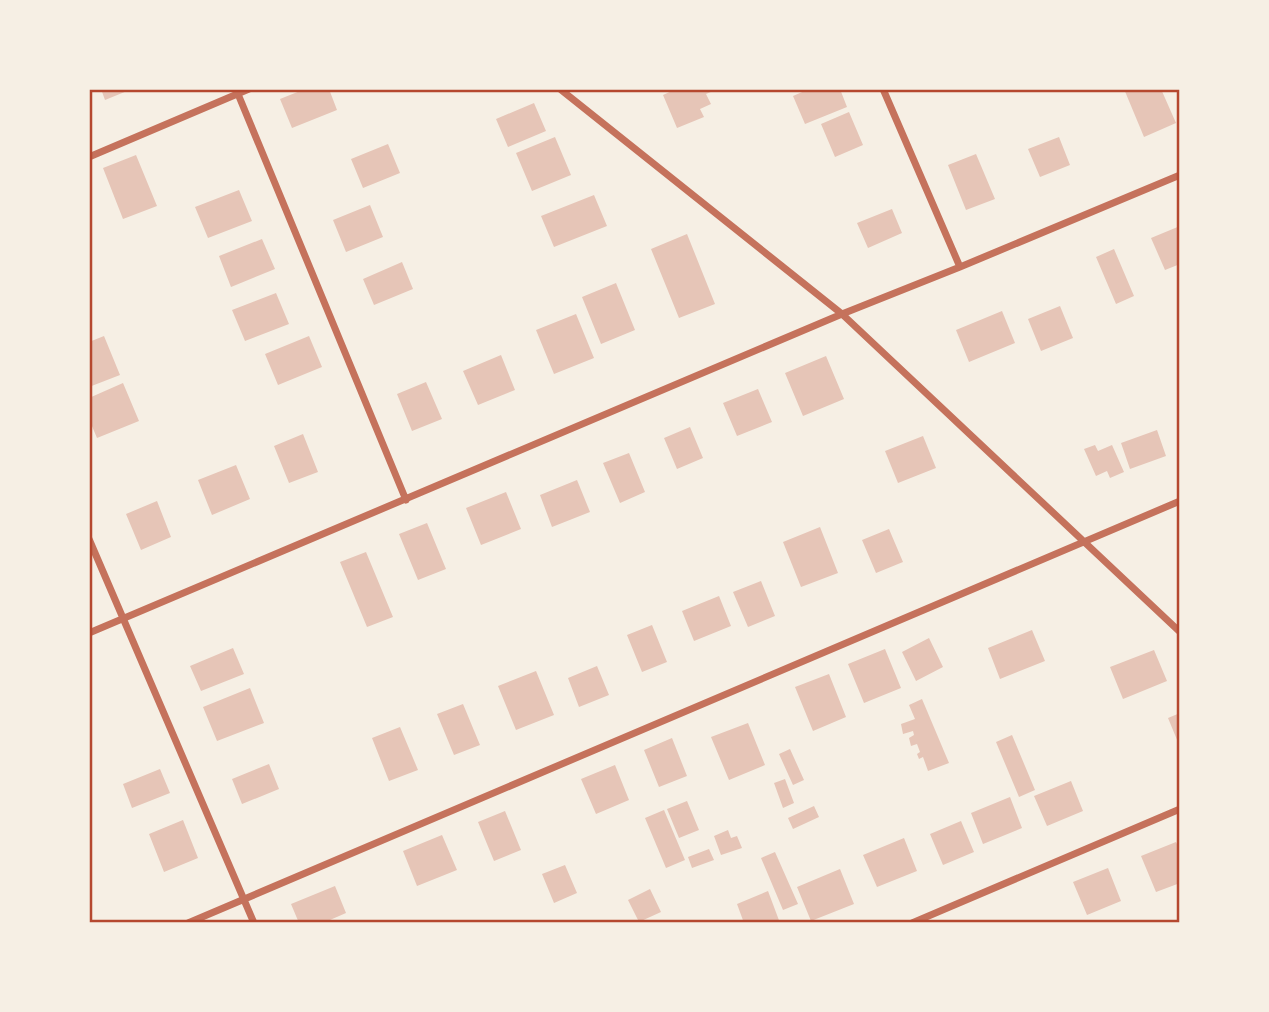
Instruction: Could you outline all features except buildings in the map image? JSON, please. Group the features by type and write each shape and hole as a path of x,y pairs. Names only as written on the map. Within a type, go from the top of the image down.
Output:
{"street":[{"path":"89,157 249,89"},
{"path":"560,89 842,314 1180,632"},
{"path":"883,89 960,267"},
{"path":"238,94 406,500"},
{"path":"89,633 842,314 1180,175"},
{"path":"188,923 1180,501"},
{"path":"89,539 254,923"},
{"path":"912,923 1180,809"}]}
